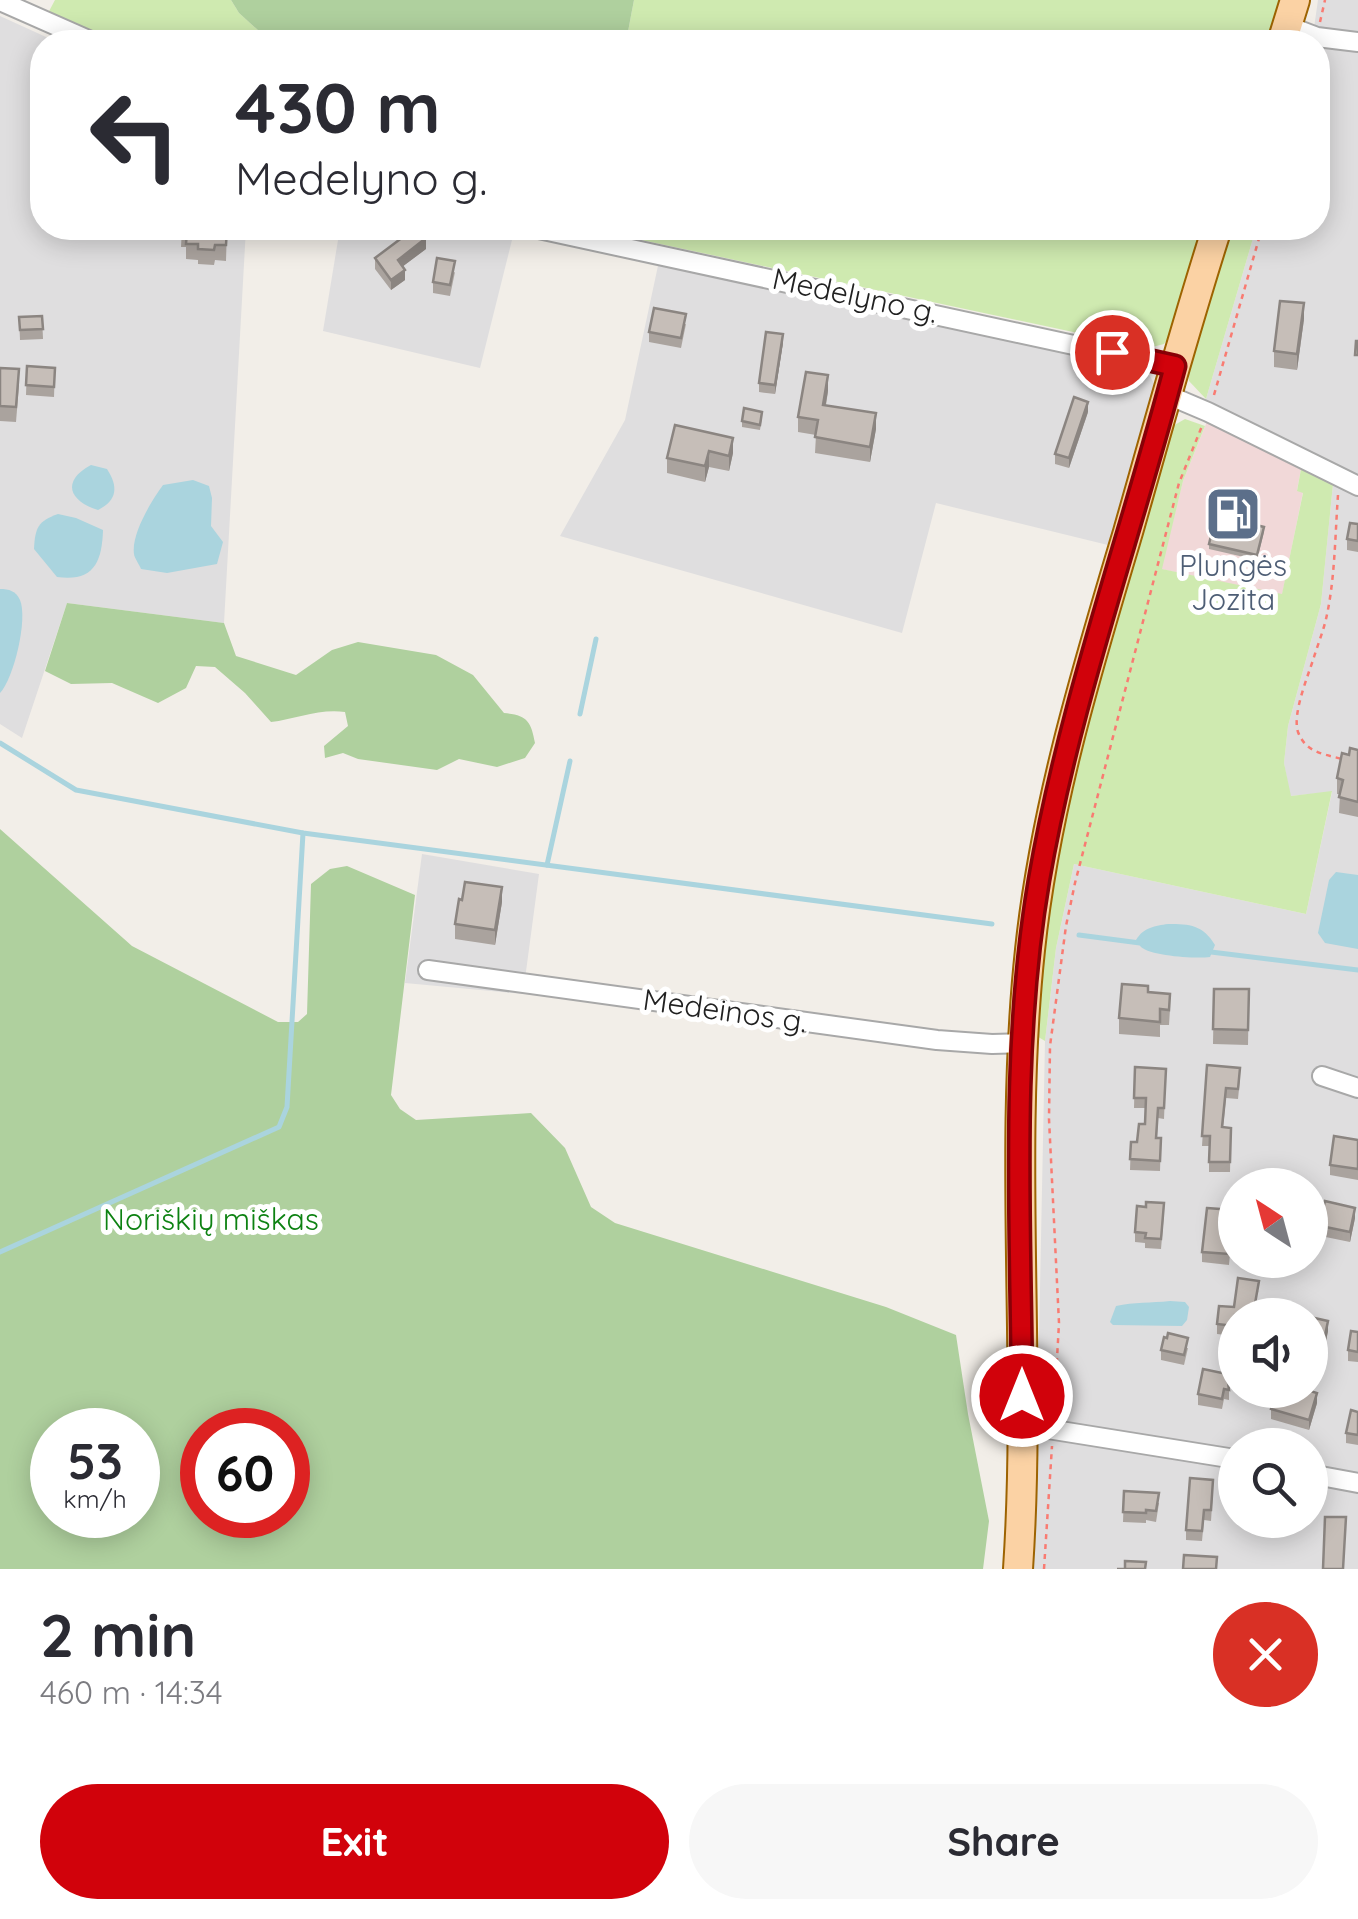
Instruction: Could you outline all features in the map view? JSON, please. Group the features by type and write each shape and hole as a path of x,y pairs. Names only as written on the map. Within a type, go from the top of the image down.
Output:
{"main road":[{"path":"1018,1569 1022,1044 1038,884 1063,762 1096,640 1213,240"}],"street":[{"path":"0,2 65,30"},
{"path":"1330,39 1358,42"},
{"name":"Medelyno g.","path":"590,240 1175,366"},
{"path":"1168,395 1358,486"},
{"name":"Medeinos g.","path":"428,970 937,1040 1022,1044"},
{"path":"1322,1076 1358,1088"},
{"path":"1022,1425 1218,1456"},
{"path":"1328,1477 1358,1483"}],"path":[{"path":"1044,1569 1060,1323 1048,1119 1050,1046 1066,926 1179,483 1208,412 1258,240"},
{"path":"1340,478 1330,599 1296,725 1300,737 1314,752 1349,760"}],"shaded area":[{"path":"1318,0 1358,0 1358,1569 1032,1569 1045,1041 1056,948 1074,864 1306,914 1332,792 1290,796 1284,763 1288,726 1321,604 1333,484 1208,419 1206,399 1252,240 1330,240 1330,30 1314,30"},
{"path":"0,16 31,30 30,240 245,240 224,623 67,603 22,738 0,724"},
{"path":"338,240 512,240 480,368 323,331"},
{"path":"659,261 1139,367 1155,385 1157,399 1112,546 936,503 902,633 560,536 625,420"},
{"path":"1208,419 1301,469 1297,490 1303,492 1282,595 1161,569 1183,481"},
{"path":"422,854 539,874 523,994 405,983"}],"green space":[{"path":"55,0 231,0 258,30 81,30 47,15"},
{"path":"231,0 634,0 628,30 258,30"},
{"path":"634,0 1282,0 1272,30 628,30"},
{"path":"641,240 1203,240 1171,335 1164,344 1148,348"},
{"path":"1224,240 1252,240 1206,399 1189,381 1188,372"},
{"path":"1185,419 1205,426 1183,481 1162,569 1282,594 1303,493 1297,491 1301,469 1333,484 1321,604 1288,726 1284,763 1291,796 1332,791 1306,914 1074,864 1056,948 1045,1041 1035,1035 1035,989 1070,772 1171,427"},
{"path":"67,603 224,623 236,656 296,675 332,650 358,642 436,655 473,675 504,713 527,720 535,743 525,758 497,767 459,759 437,770 358,759 343,753 325,758 324,746 348,726 345,712 271,722 215,667 196,666 186,688 158,703 112,683 71,684 45,671"},
{"name":"Noriškių miškas","path":"0,829 132,946 278,1022 298,1022 307,1014 311,884 330,869 347,866 415,895 391,1095 400,1109 416,1120 531,1113 565,1148 591,1207 615,1223 886,1307 956,1335 989,1521 983,1569 0,1569"}],"water":[{"path":"91,465 107,469 114,487 113,497 98,510 80,501 72,490 75,478"},
{"path":"193,480 209,486 211,526 223,542 217,564 167,573 141,569 134,546 148,508 163,485"},
{"path":"58,514 103,530 97,561 87,573 57,577 34,549 39,526"},
{"path":"0,589 12,591 18,597 22,620 15,662 0,693"},
{"path":"1336,872 1358,875 1358,949 1325,943 1318,933 1329,880"},
{"path":"1168,924 1189,925 1206,933 1215,945 1210,957 1154,953 1136,940 1146,930"},
{"path":"1185,1302 1189,1307 1182,1326 1110,1322 1116,1306"}],"building":[{"path":"186,240 226,240 226,245 215,245 214,250 186,244"},
{"path":"399,240 423,240 398,260 405,270 391,280 375,258"},
{"path":"437,258 455,261 450,285 433,282"},
{"path":"1280,301 1304,303 1297,354 1274,351"},
{"path":"654,308 686,314 681,338 649,332"},
{"path":"42,316 43,329 20,330 19,317"},
{"path":"766,332 783,334 775,385 759,383"},
{"path":"27,366 55,368 54,387 26,385"},
{"path":"0,368 19,369 16,407 0,406"},
{"path":"806,372 828,375 823,405 876,413 870,447 815,437 818,420 798,417"},
{"path":"1074,397 1088,402 1069,458 1055,454"},
{"path":"744,408 762,412 760,425 742,421"},
{"path":"675,425 733,438 729,456 709,451 705,466 667,458"},
{"path":"1236,493 1247,501 1244,522 1264,527 1257,555 1209,544 1223,498"},
{"path":"1350,523 1358,524 1358,541 1347,539"},
{"path":"1350,748 1358,750 1358,802 1339,797 1343,780 1337,778 1342,753 1349,755"},
{"path":"465,882 502,887 495,930 455,924"},
{"path":"1122,984 1148,986 1148,992 1170,994 1169,1010 1160,1009 1160,1022 1119,1018"},
{"path":"1214,989 1249,989 1248,1030 1213,1029"},
{"path":"1207,1065 1240,1068 1238,1089 1226,1088 1222,1127 1231,1128 1230,1162 1209,1162 1210,1136 1202,1136"},
{"path":"1135,1067 1166,1069 1164,1108 1158,1108 1156,1138 1161,1138 1160,1161 1130,1159 1131,1142 1137,1142 1139,1124 1145,1124 1146,1098 1134,1098"},
{"path":"1334,1136 1358,1140 1358,1169 1330,1165"},
{"path":"1146,1202 1164,1203 1161,1239 1145,1238 1146,1233 1135,1232 1137,1206 1146,1207"},
{"path":"1328,1202 1355,1208 1350,1232 1328,1227"},
{"path":"1207,1208 1218,1209 1218,1253 1202,1252"},
{"path":"1238,1278 1259,1281 1256,1298 1235,1298"},
{"path":"1351,1331 1358,1332 1358,1352 1348,1350"},
{"path":"1168,1333 1188,1338 1184,1355 1161,1350"},
{"path":"1203,1369 1218,1372 1218,1398 1198,1394"},
{"path":"1271,1408 1313,1408 1309,1420"},
{"path":"1351,1410 1358,1412 1358,1435 1346,1433"},
{"path":"1190,1478 1213,1480 1211,1510 1204,1510 1202,1531 1186,1530"},
{"path":"1124,1491 1159,1493 1156,1511 1123,1512"},
{"path":"1328,1517 1346,1517 1343,1569 1323,1569"},
{"path":"1184,1555 1217,1557 1216,1569 1183,1569"},
{"path":"1125,1561 1146,1562 1145,1569 1125,1569"}],"waterway":[{"path":"580,714 596,639"},
{"path":"0,743 76,790 303,833 992,924"},
{"path":"547,865 570,761"},
{"path":"0,1252 279,1127 287,1107 303,833"},
{"path":"1079,935 1140,943"},
{"path":"1211,952 1358,970"}],"place":[{"name":"Plungės Jozita","path":"1233,514"}],"route":[{"path":"1022,1396 1022,1044 1038,884 1079,700 1175,366 1112,352"}]}
